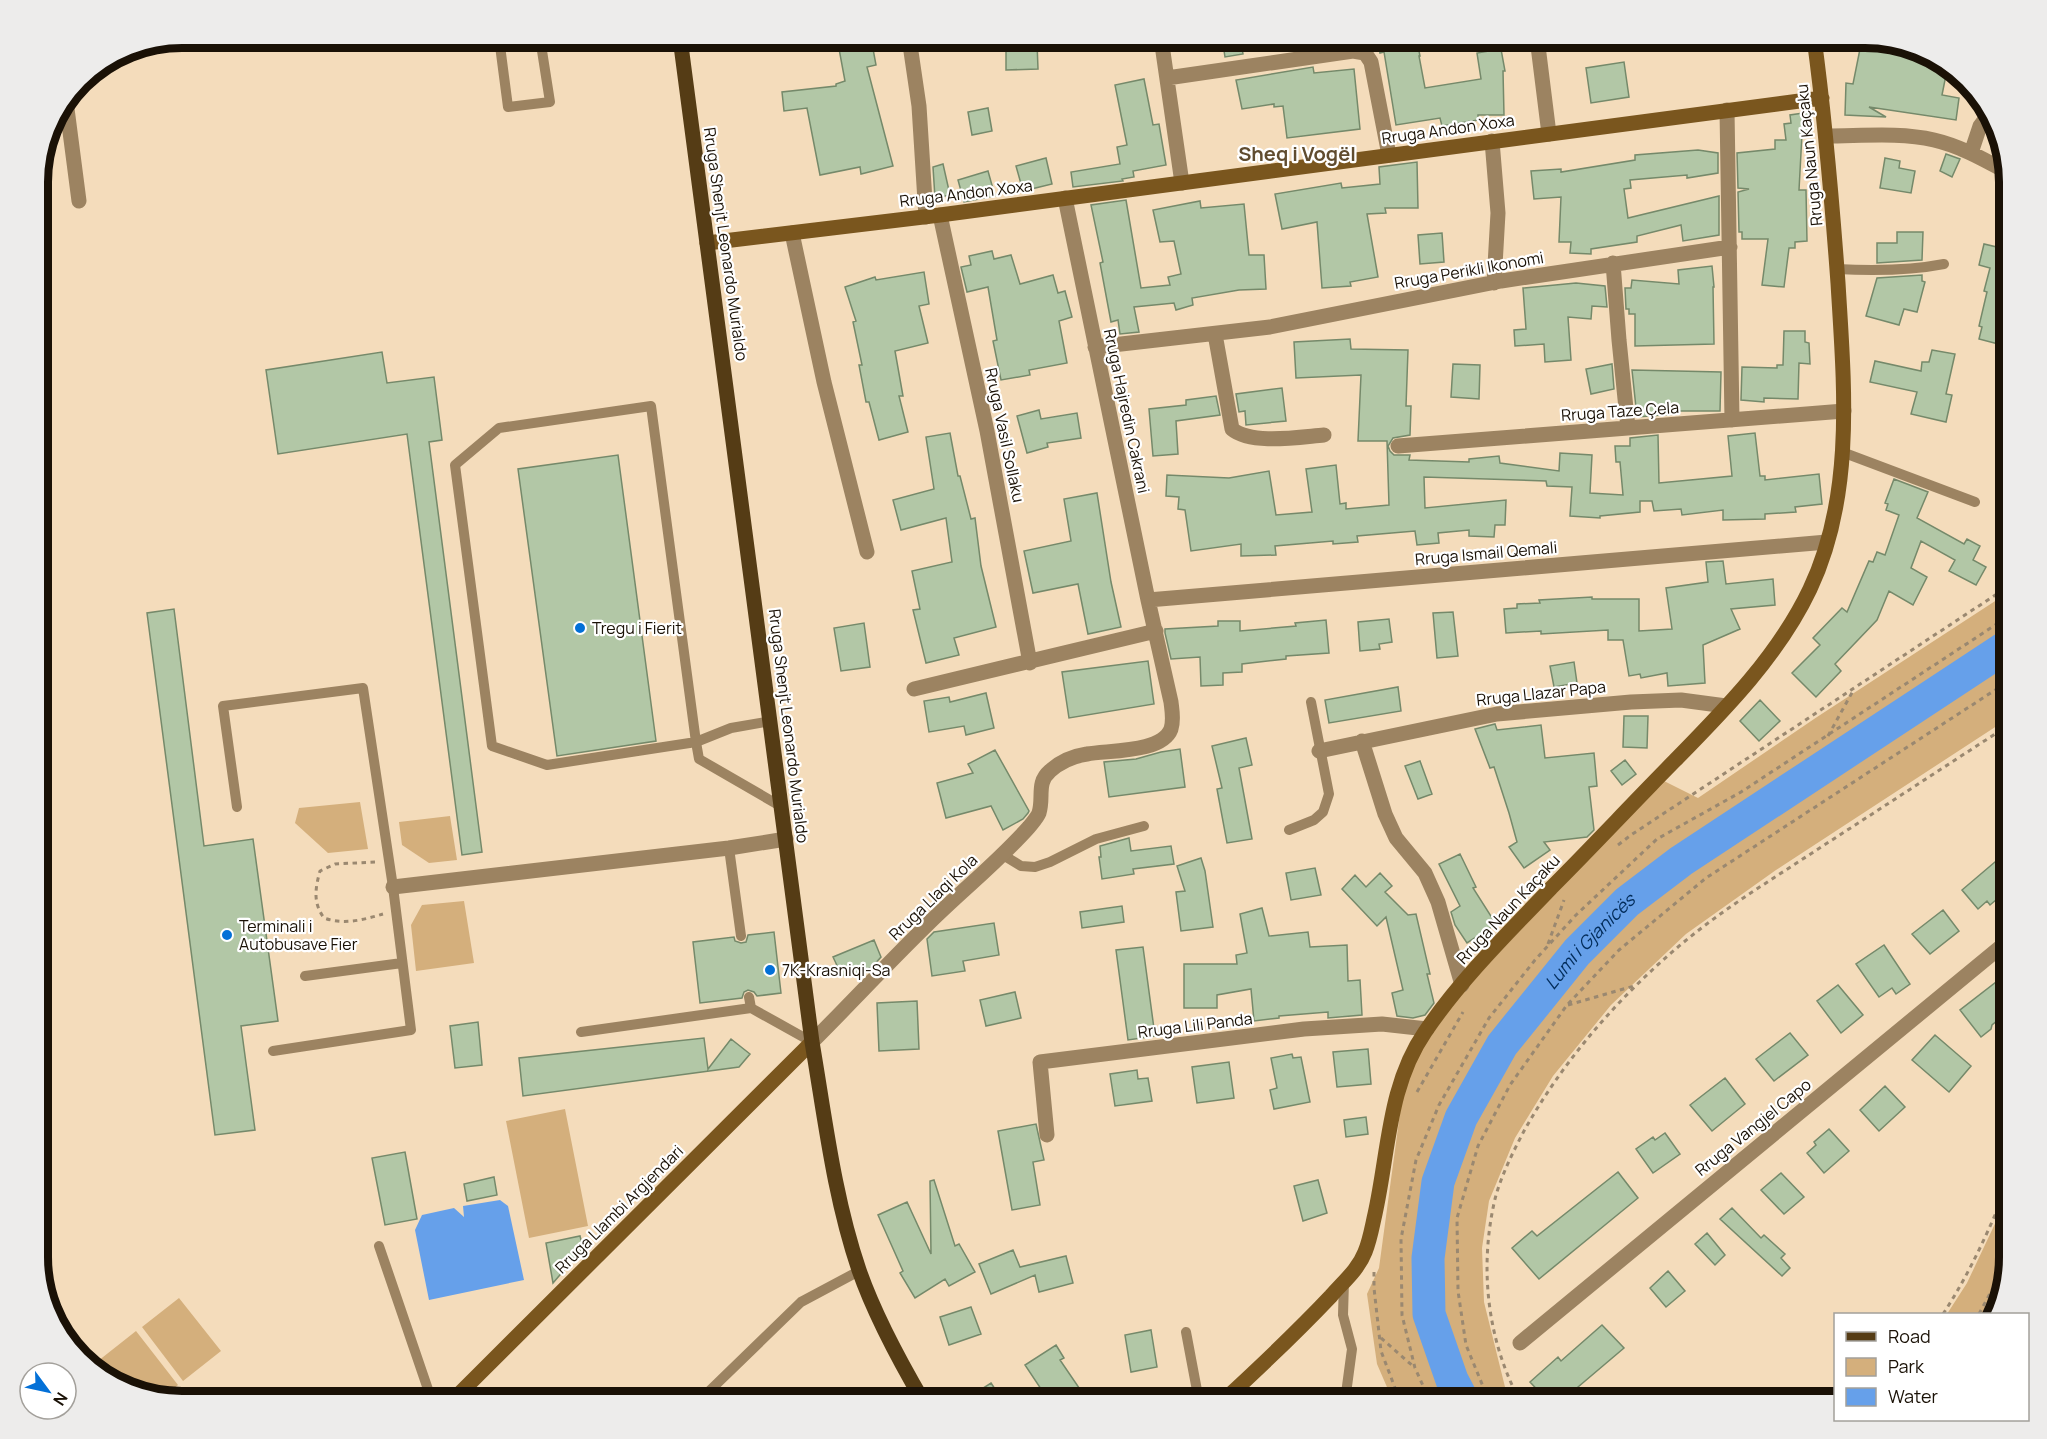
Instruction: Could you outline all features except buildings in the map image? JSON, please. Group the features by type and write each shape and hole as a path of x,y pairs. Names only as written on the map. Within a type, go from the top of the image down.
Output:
{"main road":[{"name":"Rruga Shenjt Leonardo Murialdo","path":"681,48 812,1042 837,1185 859,1271 876,1312 917,1391"}],"street":[{"name":"Rruga Vasil Sollaku","path":"910,48 933,216 989,442 1030,663"},
{"path":"1162,48 1182,183"},
{"path":"1538,48 1549,134"},
{"name":"Rruga Naun Kaçaku","path":"1234,1391 1301,1327 1356,1269 1369,1242 1397,1090 1405,1066 1427,1029 1500,940 1726,706 1778,644 1809,592 1834,516 1842,452 1844,411 1844,371 1827,136 1815,48"},
{"path":"1167,78 1353,51 1365,53 1371,62 1389,155"},
{"name":"Rruga Andon Xoxa","path":"707,243 933,216 1822,98"},
{"path":"1727,110 1732,420"},
{"path":"68,114 79,201"},
{"path":"1971,153 1984,121"},
{"path":"1827,136 1910,137 1933,140 1971,153 1998,167"},
{"path":"1492,141 1498,213 1494,282"},
{"name":"Rruga Hajredin Cakrani","path":"1065,198 1156,632"},
{"path":"792,233 824,382 867,552"},
{"name":"Rruga Perikli Ikonomi","path":"1095,347 1317,319 1494,282 1730,247"},
{"path":"1613,263 1618,340 1628,428"},
{"path":"1215,333 1232,429 1238,434 1251,437 1324,435"},
{"name":"Rruga Taze Çela","path":"1398,446 1844,411"},
{"name":"Rruga Ismail Qemali","path":"1148,600 1827,542"},
{"path":"914,689 1156,632"},
{"name":"Rruga Llaqi Kola","path":"812,1042 927,924 1003,855 1039,814 1041,783 1052,769 1072,758 1147,746 1167,736 1172,728 1173,717 1156,632"},
{"name":"Rruga Llazar Papa","path":"1320,751 1470,719 1585,705 1681,700 1726,706"},
{"path":"1362,741 1385,814 1396,837 1425,873 1438,902 1462,985"},
{"path":"393,887 729,848 786,839"},
{"name":"Rruga Vangjel Capo","path":"1520,1343 1999,949"},
{"name":"Rruga Lili Panda","path":"1047,1135 1040,1062 1305,1029 1382,1024 1427,1029"},
{"name":"Rruga Llambi Argjendari","path":"462,1391 812,1042"}],"lane":[{"path":"500,48 508,107 550,102 542,48"},
{"path":"1837,269 1878,271 1916,269 1944,264"},
{"path":"771,721 731,728 696,742 547,765 492,746 455,465 499,428 651,406 696,742 699,759 782,807"},
{"path":"1842,452 1975,502"},
{"path":"237,807 223,706 363,688 393,887 411,1030 273,1051"},
{"path":"1289,830 1314,820 1323,812 1327,802 1328,782 1311,702"},
{"name":"Rruga Llaqi Kola","path":"1003,855 1021,866 1035,867 1096,839 1144,826"},
{"path":"729,848 741,936"},
{"path":"305,976 402,963"},
{"path":"581,1032 750,1003 812,1042"},
{"path":"379,1246 429,1391"},
{"path":"709,1391 801,1302 859,1271"},
{"path":"1344,1281 1343,1315 1352,1349 1346,1391"},
{"path":"1186,1332 1197,1391"}],"path":[{"path":"1615,848 1631,835 1999,593"},
{"path":"1426,1391 1415,1368 1402,1315 1401,1239 1416,1160 1439,1105 1489,1018 1547,946 1576,915 1657,839 1741,792 1999,623"},
{"path":"1827,736 1855,688"},
{"path":"1485,1391 1466,1345 1458,1291 1457,1218 1478,1146 1510,1085 1567,1005 1619,950 1706,878 1999,688"},
{"path":"1515,1391 1508,1379 1495,1336 1486,1284 1487,1239 1496,1197 1512,1153 1540,1103 1563,1070 1596,1028 1636,985 1678,946 1727,909 1999,732"},
{"path":"389,862 335,864 320,872 315,888 316,902 324,918 335,922 360,921 396,910"},
{"path":"1547,946 1565,899"},
{"path":"1567,1005 1636,985"},
{"path":"1417,1093 1467,1005"},
{"path":"1944,1313 1958,1292 1999,1207"},
{"path":"1374,1264 1374,1288 1381,1351 1396,1391"},
{"path":"1979,1313 1996,1281"},
{"path":"1379,1337 1415,1368"}],"green space":[{"path":"1999,599 1999,725 1776,870 1686,934 1611,1005 1553,1076 1515,1138 1489,1201 1482,1248 1484,1302 1505,1387 1508,1391 1389,1391 1377,1364 1367,1294 1379,1268 1403,1091 1412,1062 1464,990 1662,780 1698,798"},
{"path":"360,802 368,849 328,853 295,823 299,808"},
{"path":"450,816 457,860 429,863 402,845 399,822"},
{"path":"464,901 474,963 416,971 411,925 422,905"},
{"path":"565,1109 588,1226 529,1238 506,1121"},
{"path":"1999,1215 1998,1274 1986,1313 1948,1313 1967,1283"},
{"path":"179,1298 221,1351 183,1381 142,1327"},
{"path":"136,1331 178,1385 171,1390 139,1384 115,1373 98,1361"}],"water":[{"path":"500,1200 508,1206 524,1280 429,1300 415,1230 422,1215 454,1208 464,1217 463,1206"}],"waterway":[{"name":"Lumi i Gjanicës","path":"1458,1391 1429,1314 1428,1258 1438,1182 1461,1118 1502,1045 1577,952 1627,902 1681,861 1999,652"}],"place":[{"name":"Tregu i Fierit","path":"580,628"},
{"name":"Terminali i Autobusave Fier","path":"227,935"},
{"name":"7K-Krasniqi-Sa","path":"770,970"}],"district":[{"name":"Sheq i Vogël","path":"1297,154"}]}
